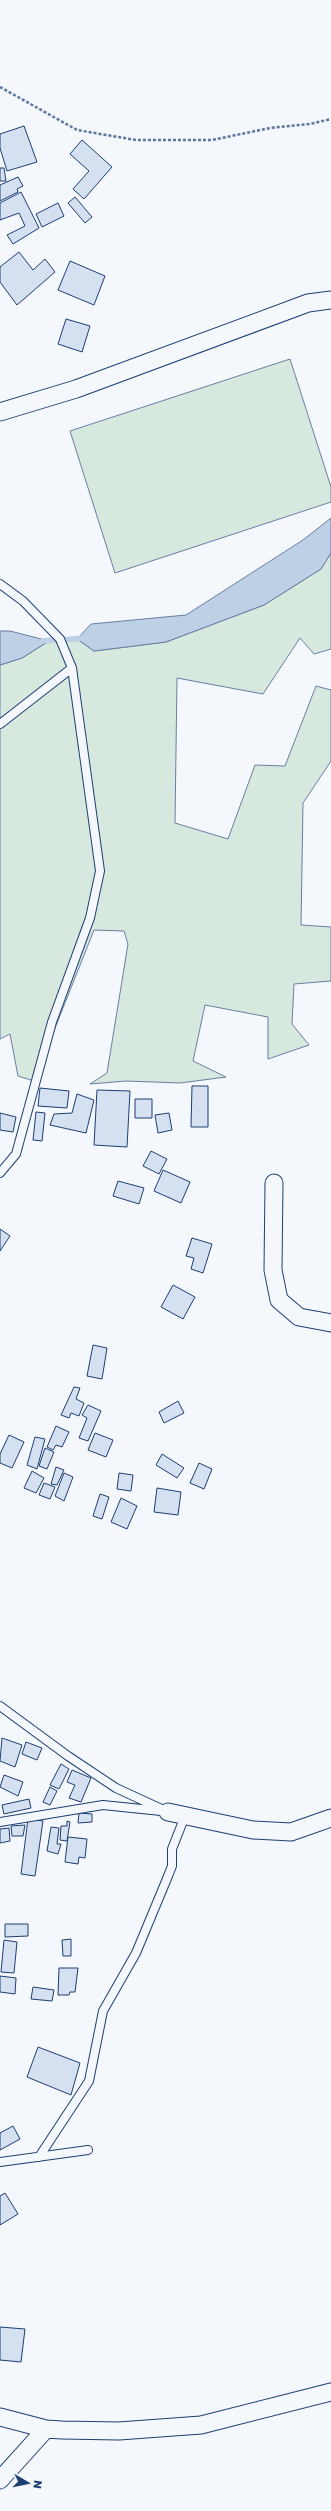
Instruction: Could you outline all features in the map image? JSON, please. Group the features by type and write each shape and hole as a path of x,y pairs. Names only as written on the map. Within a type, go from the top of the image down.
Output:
{"street":[{"path":"0,412 76,389 308,303 331,300"},
{"path":"274,1183 272,1270 279,1300 299,1317 331,1323"},
{"path":"168,1812 253,1830 292,1832 331,1818"},
{"path":"0,2416 46,2429 119,2431 201,2425 331,2392"},
{"path":"0,2480 46,2429"}],"lane":[{"path":"0,584 23,601 60,639 72,668 100,871 90,918 52,1022 16,1154 0,1173"},
{"path":"0,724 72,668"},
{"path":"0,1706 16,1716 68,1756 116,1788 168,1812"},
{"path":"0,1822 103,1805 168,1812"},
{"path":"39,2157 88,2081 103,2011 136,1953 162,1892 172,1866 172,1849 185,1816"},
{"path":"0,2162 88,2150"}],"path":[{"path":"0,87 77,130 136,140 212,140 270,128 310,124 331,119"}],"shaded area":[{"path":"290,359 331,487 331,502 115,573 70,431"},
{"path":"331,553 331,649 314,654 300,638 263,694 177,678 175,823 228,839 255,765 285,766 316,686 331,690 331,761 303,803 301,925 331,927 331,981 294,984 292,1024 309,1045 268,1059 268,1017 205,1005 193,1061 226,1077 180,1083 126,1081 90,1084 107,1073 128,944 124,931 94,930 34,1081 18,1076 10,1034 0,1039 0,665 22,658 49,641 60,639 77,639 94,651 166,642 264,605 321,569"}],"water":[{"path":"331,518 331,553 321,569 264,605 166,642 94,651 77,639 91,624 186,615 303,540"},
{"path":"0,631 10,631 49,641 22,658 0,665"}],"building":[{"path":"24,126 37,162 7,171 0,148 0,134"},
{"path":"82,140 112,167 84,199 73,189 89,171 70,154"},
{"path":"0,168 4,168 6,181 0,181"},
{"path":"18,177 23,186 17,189 18,192 0,201 0,185"},
{"path":"21,192 39,228 13,244 7,235 25,226 19,213 0,220 0,203"},
{"path":"75,197 92,217 85,223 68,203"},
{"path":"58,203 64,216 42,227 36,214"},
{"path":"19,252 33,270 45,259 55,272 17,305 0,282 0,267"},
{"path":"70,261 105,276 94,305 58,290"},
{"path":"66,319 90,326 82,352 58,344"},
{"path":"192,1086 208,1086 208,1127 191,1127"},
{"path":"40,1088 69,1091 67,1108 38,1106"},
{"path":"97,1090 130,1091 127,1147 94,1145"},
{"path":"77,1094 94,1100 86,1133 50,1125 54,1114 72,1113"},
{"path":"135,1099 152,1099 152,1118 135,1118"},
{"path":"36,1112 45,1113 42,1141 33,1140"},
{"path":"0,1113 16,1117 13,1132 0,1130"},
{"path":"169,1113 172,1130 158,1133 155,1115"},
{"path":"151,1151 167,1159 159,1174 143,1166"},
{"path":"163,1170 190,1182 181,1203 154,1191"},
{"path":"118,1181 144,1188 139,1204 113,1196"},
{"path":"0,1229 10,1236 0,1251"},
{"path":"192,1238 212,1244 203,1273 191,1269 194,1258 186,1256"},
{"path":"173,1285 195,1297 183,1319 161,1307"},
{"path":"93,1345 107,1348 102,1379 87,1376"},
{"path":"74,1387 80,1388 76,1399 84,1403 79,1416 71,1413 69,1418 61,1415"},
{"path":"178,1401 184,1413 164,1423 159,1412"},
{"path":"88,1405 101,1411 88,1441 79,1438 87,1418 82,1415"},
{"path":"56,1426 69,1432 62,1447 56,1445 53,1450 47,1447"},
{"path":"95,1433 113,1440 106,1457 88,1450"},
{"path":"9,1435 24,1442 12,1468 0,1463 0,1454"},
{"path":"35,1437 45,1439 37,1469 27,1465"},
{"path":"45,1448 54,1452 47,1469 39,1466"},
{"path":"162,1454 184,1468 177,1478 156,1465"},
{"path":"199,1463 212,1469 204,1489 190,1483"},
{"path":"56,1467 64,1470 57,1485 51,1484"},
{"path":"32,1471 44,1478 36,1493 24,1488"},
{"path":"64,1473 73,1477 64,1501 55,1496"},
{"path":"119,1473 133,1475 131,1491 117,1489"},
{"path":"44,1483 55,1487 50,1499 39,1495"},
{"path":"157,1488 181,1492 178,1515 154,1512"},
{"path":"100,1494 109,1497 102,1519 93,1516"},
{"path":"121,1498 137,1506 127,1529 111,1522"},
{"path":"2,1738 22,1745 15,1767 0,1761"},
{"path":"26,1742 42,1748 37,1760 22,1754"},
{"path":"61,1764 69,1769 59,1789 50,1785"},
{"path":"72,1770 91,1778 81,1802 69,1798 75,1785 67,1782"},
{"path":"4,1775 23,1782 18,1796 0,1787"},
{"path":"50,1787 57,1791 50,1805 43,1802"},
{"path":"29,1799 31,1808 4,1814 2,1805"},
{"path":"79,1813 92,1814 92,1822 78,1823"},
{"path":"28,1819 43,1821 35,1876 21,1874"},
{"path":"67,1821 70,1822 67,1841 60,1840 61,1826 67,1826"},
{"path":"25,1825 23,1836 12,1836 11,1826"},
{"path":"51,1827 59,1828 57,1844 61,1844 58,1854 47,1851"},
{"path":"9,1828 10,1841 0,1843 0,1829"},
{"path":"68,1837 87,1839 85,1858 79,1857 78,1864 65,1862"},
{"path":"5,1924 28,1924 28,1936 5,1937"},
{"path":"71,1939 71,1956 63,1956 62,1940"},
{"path":"4,1940 17,1942 14,1973 1,1972"},
{"path":"59,1968 78,1968 75,1992 70,1992 69,1995 58,1995"},
{"path":"0,1976 16,1978 15,1994 0,1992"},
{"path":"33,1987 54,1990 52,2001 31,1999"},
{"path":"38,2047 80,2063 71,2095 27,2077"},
{"path":"13,2126 20,2139 0,2150 0,2133"},
{"path":"5,2193 18,2214 0,2225 0,2196"},
{"path":"0,2327 25,2329 21,2362 0,2360"}],"waterway":[{"path":"43,641 85,638"}]}
